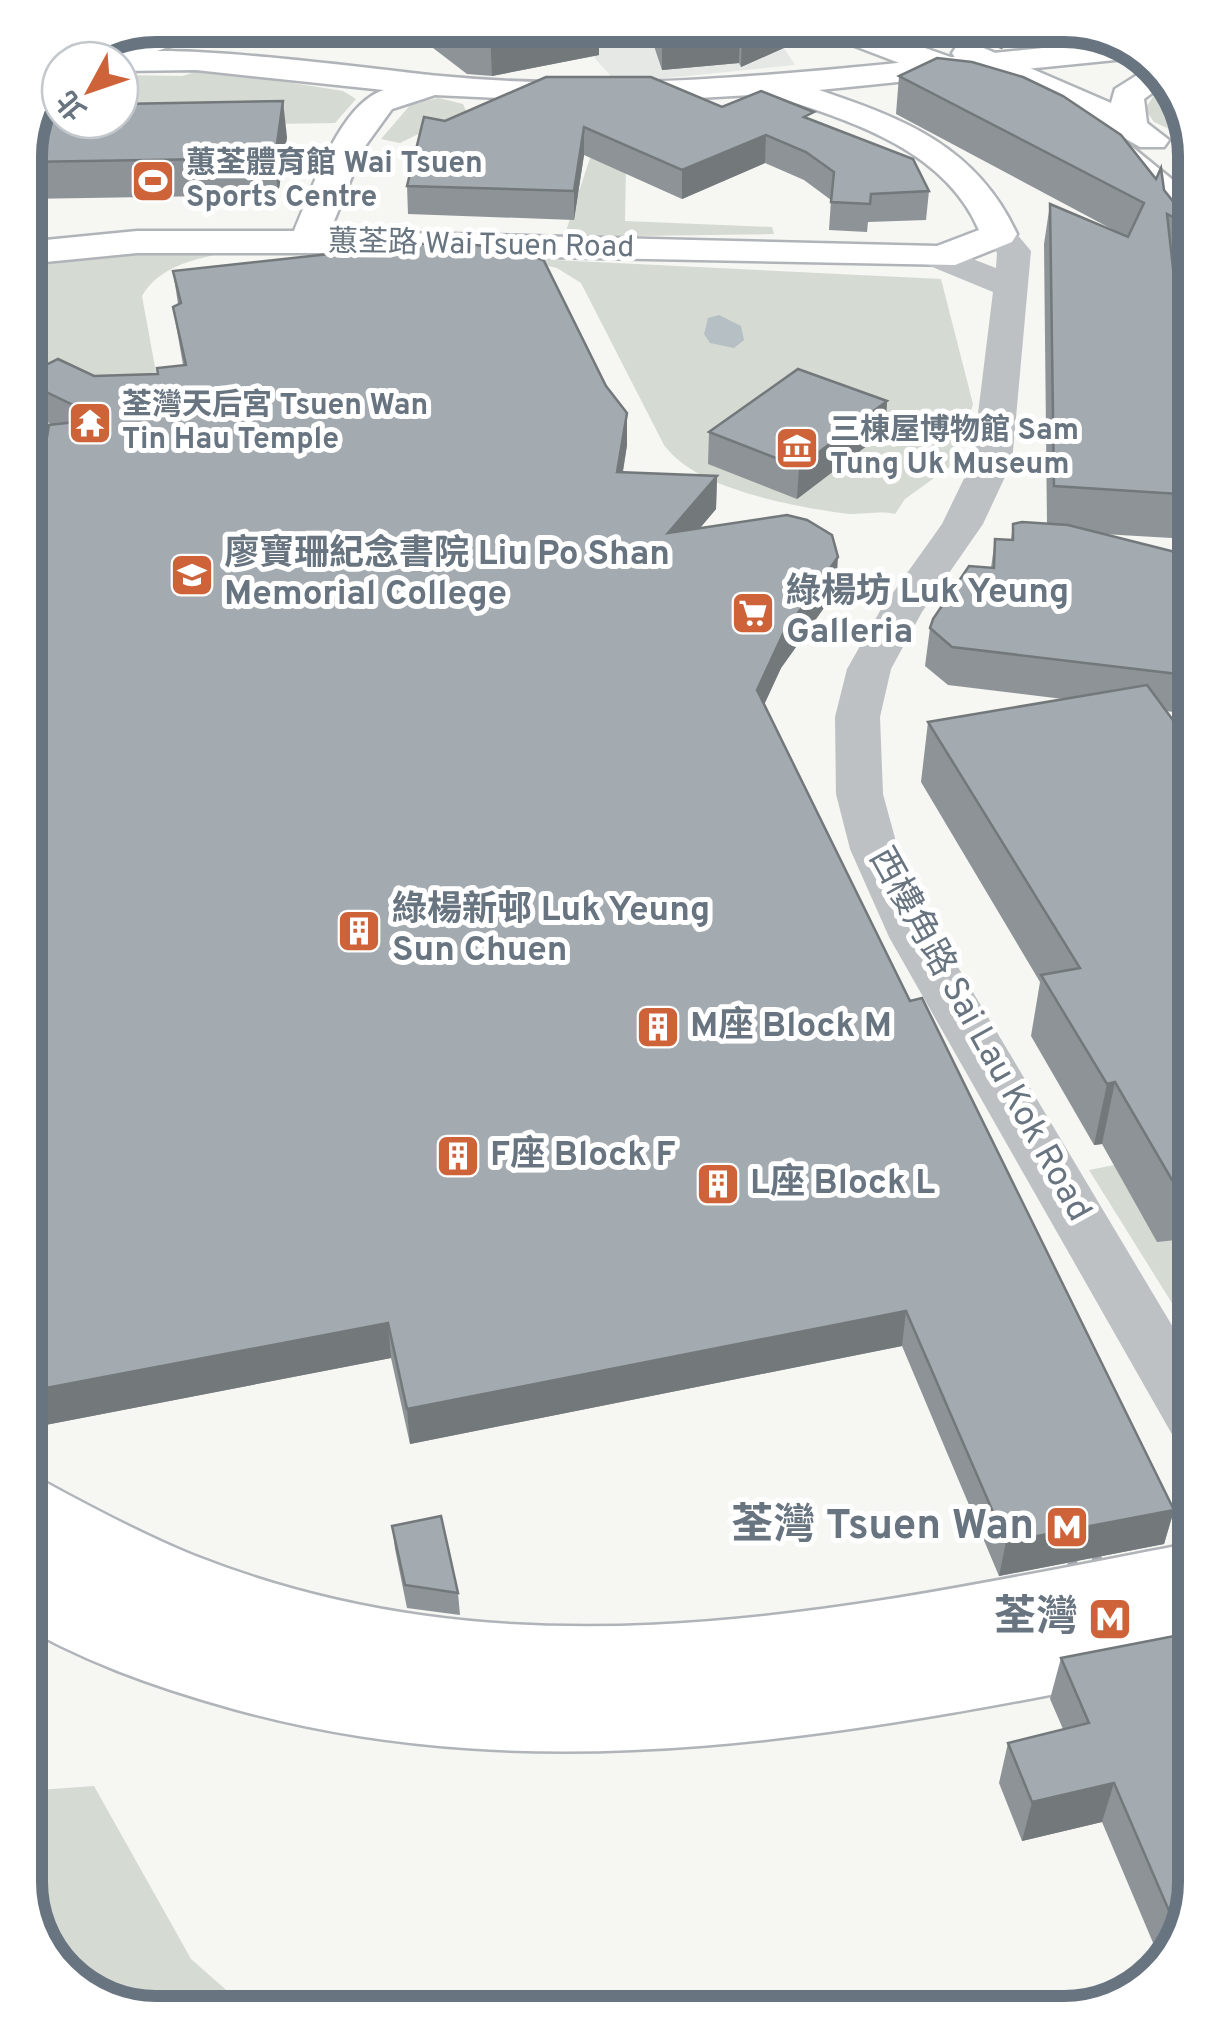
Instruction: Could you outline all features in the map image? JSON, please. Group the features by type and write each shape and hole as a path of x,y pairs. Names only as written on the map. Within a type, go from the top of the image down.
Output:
{"main road":[{"path":"192,43 191,50 203,60"},
{"path":"836,77 858,61 850,43"},
{"path":"887,43 976,68 1163,145"},
{"path":"926,43 1095,134 1135,161 1178,203"},
{"path":"870,121 856,109 876,91 896,84 976,68 1109,52"},
{"path":"140,61 203,60 433,84 607,93 976,68 1130,64"},
{"path":"350,76 374,89 380,102"},
{"path":"1148,80 1126,96 1163,145"},
{"path":"312,232 346,149 380,102 433,84"},
{"name":"西樓角路 Sai Lau Kok Road","path":"769,84 870,121 964,176 981,197 999,234"},
{"name":"蕙荃路 Wai Tsuen Road","path":"43,234 134,223 937,257 955,254 999,234"},
{"name":"蕙荃路 Wai Tsuen Road","path":"43,251 312,232"},
{"path":"42,1520 120,1563 244,1611 383,1646 534,1663 636,1664 760,1655 1178,1581"},
{"path":"42,1598 61,1610 263,1686 380,1705 586,1721 715,1714 835,1700 1178,1634"}],"street":[{"name":"西樓角路 Sai Lau Kok Road","path":"999,234 1014,251 1001,399 983,492 886,637 860,696 857,733 863,810 890,886 948,994 1178,1389"},
{"name":"蕙荃路 Wai Tsuen Road","path":"937,257 1009,286"}],"shaded area":[{"path":"581,43 795,43 784,48 795,65 617,83"},
{"path":"206,69 343,91 356,99 335,123 140,126 140,75 182,76"},
{"path":"1156,92 1166,106 1174,131 1154,122 1145,109"},
{"path":"439,98 463,104 466,111 400,143 381,139 412,103"},
{"path":"590,158 626,163 625,221 772,227 774,234 564,237"},
{"path":"231,252 169,270 142,296 161,400 43,470 43,264 109,255"},
{"path":"513,258 941,279 973,404 955,463 905,499 895,514 820,510 720,484 679,460 664,445 581,283 557,268"},
{"path":"719,315 741,326 744,340 734,348 710,343 704,334 708,318"},
{"path":"1178,1152 1178,1313 1089,1170"},
{"path":"94,1786 191,1959 232,1995 134,1993 106,1984 71,1957 54,1932 45,1904 42,1790"}],"building":[{"path":"937,58 972,62 1023,77 1063,96 1121,135 1156,179 1161,168 1164,190 1178,208 1178,220 1167,214 1178,314 1178,494 1054,486 1050,204 1128,237 1144,203 899,76"},
{"path":"546,77 651,77 722,107 761,91 814,112 804,117 913,159 929,191 871,194 870,204 831,202 834,172 806,152 766,135 682,170 584,127 574,191 407,186 424,117 445,121"},
{"path":"283,101 275,158 43,162 44,140 140,140 140,104"},
{"name":"綠楊新邨 Luk Yeung Sun Chuen","path":"440,242 520,249 544,261 606,386 627,413 617,472 717,476 668,533 787,515 807,520 832,535 838,557 783,634 757,690 910,1001 922,998 1174,1510 1006,1542 906,1311 407,1409 388,1323 42,1389 43,443 49,425 102,419 43,390 43,367 58,359 94,376 158,374 157,368 186,365 173,307 181,303 173,271"},
{"path":"798,369 887,401 799,467 709,432"},
{"path":"1013,524 1068,525 1178,553 1178,674 952,647 930,628 969,566 994,568 995,539 1013,540"},
{"path":"1147,685 1178,727 1178,1179 1172,1180 1115,1082 1107,1084 1041,975 1080,968 928,722"},
{"path":"441,1516 458,1593 405,1585 392,1526"},
{"path":"1178,1635 1178,1882 1172,1917 1114,1783 1032,1802 1008,1743 1089,1723 1061,1658"}],"railway":[{"path":"1084,1530 1146,1667"},
{"path":"1060,1535 1121,1672"}],"place":[{"name":"蕙荃體育館 Wai Tsuen Sports Centre","path":"153,181"},
{"name":"荃灣天后宮 Tsuen Wan Tin Hau Temple","path":"90,423"},
{"name":"三棟屋博物館 Sam Tung Uk Museum","path":"797,448"},
{"name":"廖寶珊紀念書院 Liu Po Shan Memorial College","path":"192,575"},
{"name":"綠楊坊 Luk Yeung Galleria","path":"753,613"},
{"name":"綠楊新邨 Luk Yeung Sun Chuen","path":"359,931"},
{"name":"M座 Block M","path":"658,1027"},
{"name":"F座 Block F","path":"458,1156"},
{"name":"L座 Block L","path":"718,1184"},
{"name":"荃灣 Tsuen Wan","path":"1067,1527"},
{"name":"荃灣","path":"1110,1619"}]}
